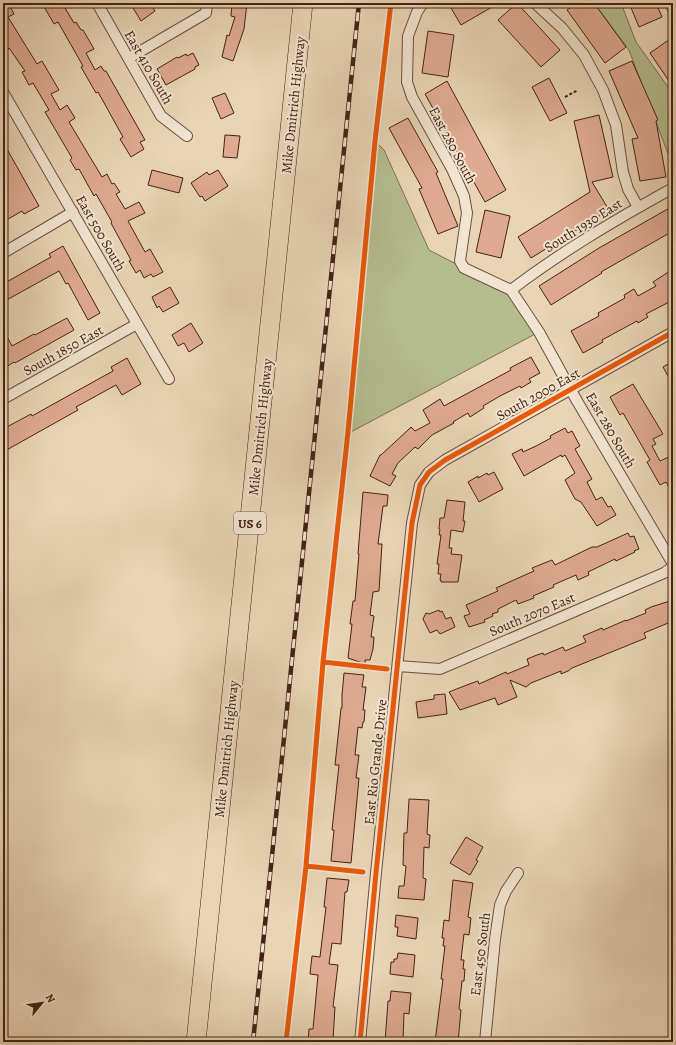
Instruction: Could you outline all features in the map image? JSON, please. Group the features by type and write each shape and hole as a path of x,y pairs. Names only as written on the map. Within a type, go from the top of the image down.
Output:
{"highway":[{"name":"Mike Dmitrich Highway","path":"196,1042 303,3"}],"street":[{"name":"East 410 South","path":"97,3 161,116 187,136"},
{"path":"128,58 206,13 206,3"},
{"name":"East 280 South","path":"423,3 417,12 408,36 407,82 412,97 452,169 464,196 467,213 460,261 464,268 511,290 539,332 673,566"},
{"path":"535,3 562,28 584,56 603,90 616,125 623,172 628,189 638,207"},
{"path":"670,3 673,9"},
{"name":"East 500 South","path":"3,92 6,103 73,212 169,379"},
{"name":"South 1930 East","path":"511,290 541,267 638,207 673,188"},
{"path":"3,253 73,212"},
{"name":"South 1850 East","path":"3,399 137,324"},
{"name":"South 2000 East","path":"420,485 429,472 445,460 673,332"},
{"name":"East Rio Grande Drive","path":"360,1042 412,523 420,485"},
{"name":"South 2070 East","path":"398,666 440,669 664,573 673,566"},
{"name":"East 450 South","path":"485,1042 495,939 500,905 506,891 518,873"}],"path":[{"path":"565,97 578,90"}],"green space":[{"path":"594,3 621,3 636,42 673,94 673,167 629,50"},
{"path":"375,141 384,150 429,250 511,290 539,332 347,434"}],"building":[{"path":"3,3 8,3 14,14 8,17 37,64 42,61 59,90 51,94 60,110 67,105 75,118 69,122 102,177 107,174 112,184 114,183 120,192 116,194 125,209 139,202 145,213 128,221 145,252 150,249 163,272 153,277 151,274 144,278 140,270 136,273 129,261 131,260 111,223 112,222 96,194 94,196 79,169 76,170 70,160 72,158 45,112 49,110 33,83 29,85 22,72 25,71 3,42"},
{"path":"42,3 62,3 74,23 76,22 81,30 83,30 94,49 86,53 95,70 101,66 104,71 106,71 145,140 140,142 144,149 131,157 120,139 123,137 98,92 96,93 81,67 83,66 58,22 54,24"},
{"path":"130,3 150,3 155,11 141,21"},
{"path":"232,3 247,3 244,29 233,61 222,57 227,35 229,36 235,17 231,16"},
{"path":"448,3 499,3 461,25"},
{"path":"517,3 560,50 541,67 498,20"},
{"path":"577,3 594,3 626,47 605,63 567,10"},
{"path":"629,3 656,3 662,17 639,27"},
{"path":"428,31 454,35 448,77 422,73"},
{"path":"670,39 673,44 673,87 650,53"},
{"path":"193,53 199,65 195,67 195,69 166,85 157,69 177,57 178,58 186,54 187,56"},
{"path":"632,61 658,120 656,121 666,177 640,181 632,139 638,138 609,71"},
{"path":"549,78 567,113 550,121 532,87"},
{"path":"447,81 506,190 485,202 425,94"},
{"path":"225,93 234,113 221,119 212,98"},
{"path":"599,115 613,177 592,182 609,210 531,258 518,237 590,192 574,121"},
{"path":"408,118 438,172 436,173 458,226 438,234 419,189 422,188 389,128"},
{"path":"225,135 240,136 237,158 223,157"},
{"path":"3,142 39,206 24,214 22,211 3,222"},
{"path":"152,170 183,178 179,193 148,185"},
{"path":"218,170 228,186 205,201 202,196 200,197 191,183 207,172 209,175"},
{"path":"673,206 673,231 601,272 602,273 551,305 539,286 599,248"},
{"path":"485,210 510,216 501,258 476,252"},
{"path":"63,246 100,313 88,320 68,283 66,284 59,271 3,302 3,284 51,257 49,254"},
{"path":"670,271 673,276 673,300 646,314 648,317 638,323 637,321 602,340 603,342 583,353 571,331 599,316 598,313 625,298 624,295 634,289 638,296 656,286 653,282"},
{"path":"170,287 179,303 163,312 159,306 157,308 152,297"},
{"path":"67,318 74,330 3,369 3,329 12,346"},
{"path":"191,323 203,343 189,352 184,343 178,346 172,335"},
{"path":"531,357 540,373 529,379 531,382 521,388 520,386 500,396 483,406 484,408 470,417 468,413 453,422 454,423 432,435 418,449 415,447 398,463 392,474 396,476 390,486 370,476 380,455 411,427 415,431 430,423 423,410 440,399 444,406 511,370 510,368"},
{"path":"127,358 141,384 122,395 116,385 76,407 78,410 3,452 3,429 31,414 32,416 113,371 111,367"},
{"path":"673,361 673,385 663,367"},
{"path":"633,384 663,434 653,439 656,444 652,446 660,461 673,455 673,494 666,482 660,485 647,462 650,460 623,413 620,415 610,397"},
{"path":"565,428 568,433 572,431 580,446 575,449 592,479 587,482 596,500 602,497 608,507 611,506 616,515 597,526 581,502 575,499 565,480 575,473 565,455 562,457 561,455 524,476 512,454 522,449 523,452 536,446"},
{"path":"494,472 503,489 479,502 468,482 478,476 478,478 487,473 488,475"},
{"path":"363,492 388,495 387,506 383,506 378,544 382,544 379,591 373,592 370,615 374,616 371,637 374,637 373,649 370,660 365,660 365,664 348,658 352,624 350,624 353,601 355,601"},
{"path":"447,500 465,502 463,521 465,521 463,532 451,530 449,548 452,548 451,554 462,555 458,582 441,582 441,574 438,574 439,564 437,564 441,535 439,535 440,518 444,518"},
{"path":"628,533 630,537 634,536 639,549 634,551 635,552 616,561 615,559 588,572 589,575 578,580 576,575 553,585 554,587 533,596 534,598 518,604 516,600 498,609 498,612 492,614 493,616 484,620 485,622 469,627 464,616 470,614 466,605 498,591 496,588 534,571 532,568 552,560 555,565 592,547 597,547"},
{"path":"670,601 673,607 673,621 644,633 646,638 572,668 561,674 561,671 531,683 526,687 510,680 517,697 498,705 495,698 460,710 449,692 478,681 479,684 506,672 507,674 529,665 527,659 537,655 543,653 544,655 563,647 565,651 586,642 583,636 602,628 603,630 646,613 645,610 651,607"},
{"path":"439,610 440,612 442,611 446,619 451,617 455,627 440,634 437,630 430,633 423,619 426,613 429,614"},
{"path":"344,673 364,675 362,687 366,687 363,710 365,710 364,722 362,728 358,727 355,755 359,755 356,778 359,778 351,863 331,861 334,830 332,830 339,765 335,765 342,708"},
{"path":"445,694 447,714 418,718 416,702 434,699 434,695"},
{"path":"409,799 429,800 427,834 430,835 429,848 424,847 423,878 426,879 424,900 398,898 399,886 404,886 406,866 403,865 404,833 407,833"},
{"path":"466,837 483,847 476,860 478,861 470,875 450,863"},
{"path":"327,878 349,880 347,892 345,892 341,944 332,943 329,964 338,965 333,1007 335,1007 333,1040 332,1042 308,1042 309,1029 313,1029 318,975 310,974 312,956 320,957 326,907 324,907"},
{"path":"453,880 473,883 468,917 471,918 469,935 464,934 461,960 464,960 463,969 465,969 459,1009 461,1010 458,1042 435,1042 443,979 441,979 445,946 443,946 444,938 442,938 444,920 449,921"},
{"path":"396,915 418,918 416,939 397,936 398,927 395,927"},
{"path":"398,953 415,955 413,977 390,974 391,962 394,962 394,959 397,959"},
{"path":"391,991 411,993 409,1014 404,1013 403,1042 385,1042 388,1001 390,1001"}],"railway":[{"path":"253,1042 359,3"}],"cycle path":[{"path":"286,1042 306,866 323,662 348,432 375,141 391,3"},
{"path":"360,1042 412,523 420,485 429,472 445,460 673,332"},
{"path":"323,662 387,669"},
{"path":"306,866 363,872"}]}
